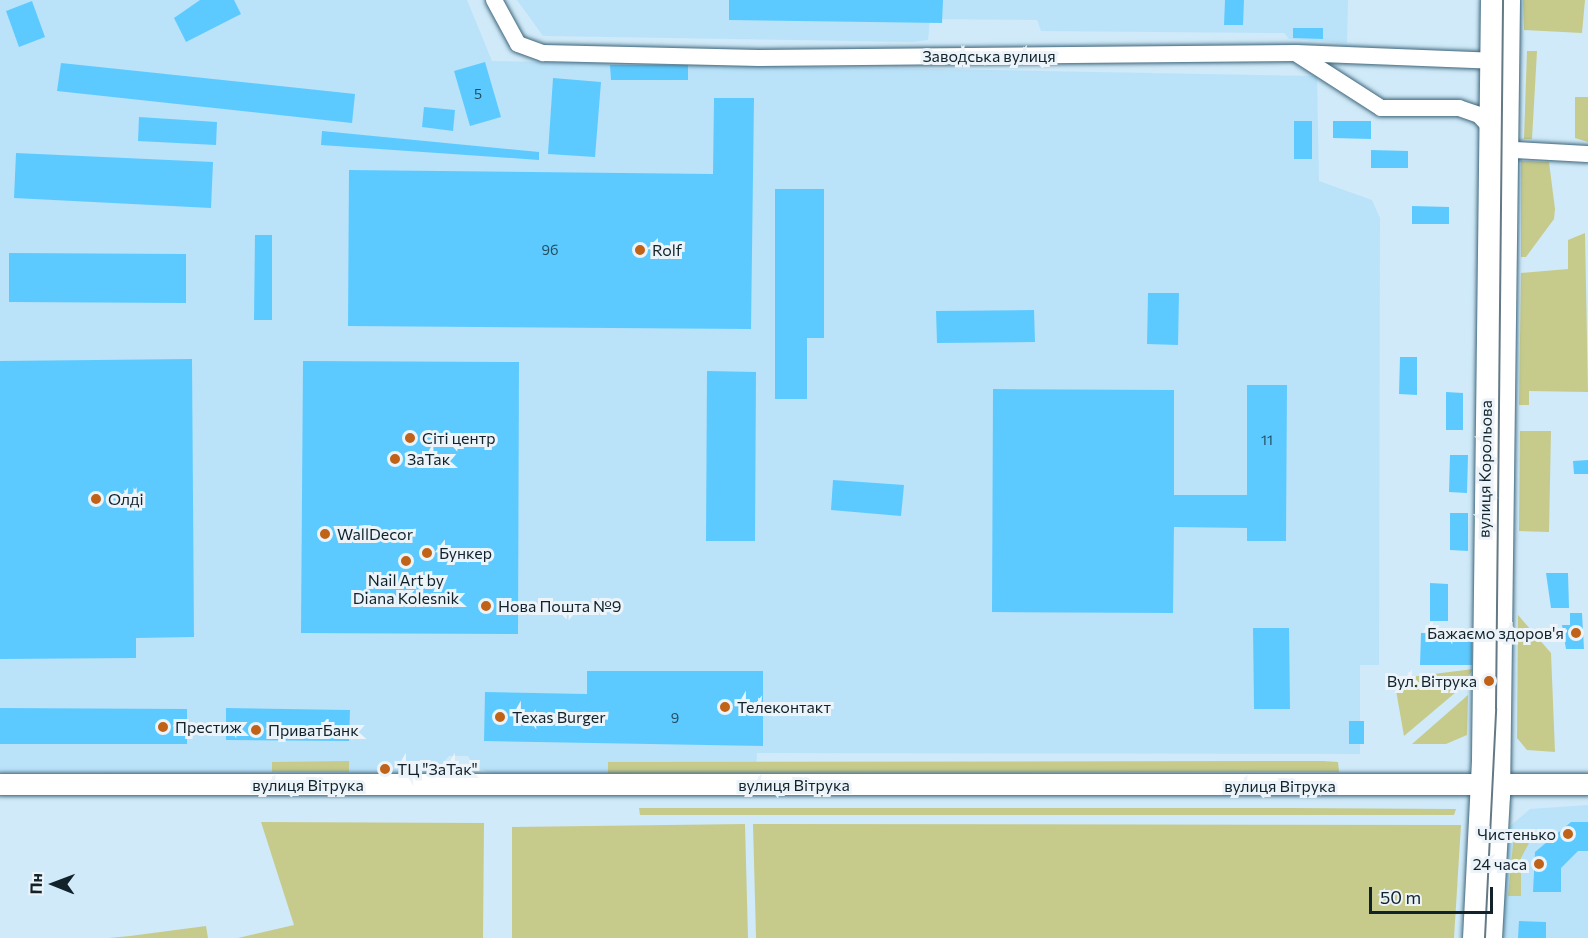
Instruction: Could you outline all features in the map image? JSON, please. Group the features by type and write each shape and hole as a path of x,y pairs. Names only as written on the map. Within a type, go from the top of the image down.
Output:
{"main road":[{"name":"вулиця Корольова","path":"1491,0 1490,127 1498,149"},
{"name":"вулиця Корольова","path":"1491,938 1490,790 1498,149 1509,0"},
{"name":"вулиця Вітрука","path":"0,784 1490,790 1588,795"},
{"name":"вулиця Вітрука","path":"0,796 1490,790 1588,784"},
{"name":"вулиця Корольова","path":"1473,938 1490,790"}],"street":[{"name":"Заводська вулиця","path":"494,0 518,44 543,53 759,58 1296,53 1492,61"},
{"path":"1296,53 1381,108 1459,108 1479,115 1490,127"},
{"path":"1498,149 1588,154"}],"shaded area":[{"path":"0,0 467,0 492,61 1317,76 1319,181 1372,200 1380,218 1379,665 1360,665 1360,754 757,753 756,773 491,773 474,767 468,756 449,756 437,770 425,773 0,772"},
{"path":"517,0 1348,0 1347,43 1289,39 1284,33 1041,31 1037,20 930,19 928,40 912,42 543,36"},
{"path":"1588,805 1588,938 1499,938 1509,827 1530,809"}],"green space":[{"path":"1523,0 1585,0 1582,33 1524,30"},
{"path":"1527,51 1537,51 1532,139 1524,139"},
{"path":"1575,97 1588,97 1588,142 1575,138"},
{"path":"1521,161 1549,162 1555,209 1554,219 1526,257 1521,257"},
{"path":"1585,233 1588,392 1529,391 1529,405 1519,405 1521,273 1568,269 1568,240"},
{"path":"1520,431 1551,431 1549,532 1519,531"},
{"path":"1518,615 1551,653 1555,752 1527,750 1517,738"},
{"path":"1473,669 1462,687 1404,736 1394,679"},
{"path":"1468,695 1467,735 1446,744 1412,744"},
{"path":"349,761 349,772 272,772 272,762"},
{"path":"608,762 1338,762 1339,772 608,773"},
{"path":"639,808 1456,809 1454,815 640,815"},
{"path":"261,822 484,823 483,938 238,938 294,925"},
{"path":"745,824 748,938 512,938 512,827"},
{"path":"753,824 1461,825 1454,938 756,938"},
{"path":"1514,834 1529,843 1521,858 1521,896 1508,896"},
{"path":"206,926 208,938 109,938 130,936"}],"building":[{"path":"200,0 234,0 241,14 186,42 174,18"},
{"path":"729,0 943,0 942,23 729,20"},
{"path":"1225,0 1244,0 1243,25 1224,25"},
{"path":"32,1 45,37 19,47 6,11"},
{"path":"1293,28 1323,28 1323,39 1293,38"},
{"path":"485,62 501,117 470,126 454,71"},
{"path":"61,63 355,94 352,123 57,91"},
{"path":"610,65 688,65 688,80 611,80"},
{"path":"553,78 601,82 595,157 548,154"},
{"path":"714,98 754,98 751,329 348,326 349,170 713,174"},
{"path":"424,107 455,110 453,131 422,127"},
{"path":"139,117 217,122 216,145 138,141"},
{"path":"1294,121 1312,121 1312,159 1294,159"},
{"path":"1333,121 1371,121 1371,139 1333,138"},
{"path":"322,131 539,152 539,160 321,145"},
{"path":"1371,150 1408,151 1408,168 1371,168"},
{"path":"16,153 213,162 211,208 14,198"},
{"path":"775,189 824,189 824,338 807,338 807,399 775,399"},
{"path":"1412,206 1449,207 1449,224 1412,224"},
{"path":"255,235 272,235 272,320 254,320"},
{"path":"9,253 186,254 186,303 9,302"},
{"path":"1148,293 1179,293 1178,345 1147,344"},
{"path":"1034,310 1035,342 937,343 936,311"},
{"path":"1400,357 1417,357 1417,395 1399,394"},
{"name":"Олді","path":"192,359 194,637 136,638 136,658 0,659 0,361"},
{"name":"Сіті центр","path":"303,361 519,362 518,634 301,633"},
{"path":"707,371 756,372 755,541 706,541"},
{"path":"1247,385 1287,385 1286,541 1247,541 1247,528 1174,527 1173,613 992,612 993,389 1174,390 1174,495 1247,495"},
{"path":"1446,392 1463,393 1463,430 1446,430"},
{"path":"1450,455 1468,455 1467,493 1449,492"},
{"path":"1588,460 1588,474 1574,474 1573,461"},
{"path":"833,480 904,485 901,516 831,510"},
{"path":"1450,513 1468,513 1468,551 1450,550"},
{"path":"1546,573 1568,573 1569,608 1551,608"},
{"path":"1430,583 1448,584 1448,621 1430,621"},
{"path":"1570,613 1582,613 1584,649 1566,649 1562,625 1570,625"},
{"path":"1253,628 1289,628 1290,709 1254,709"},
{"path":"1421,633 1472,634 1472,665 1420,665"},
{"path":"587,671 763,671 763,746 484,741 485,692 587,694"},
{"path":"0,708 187,709 187,744 0,744"},
{"path":"226,708 350,710 349,741 226,740"},
{"path":"1349,721 1364,721 1364,744 1349,744"},
{"path":"1571,822 1588,822 1588,851 1578,851 1561,868 1561,892 1533,892 1535,852"},
{"path":"1519,921 1546,922 1546,938 1518,938"}],"tram line":[{"path":"1485,938 1496,709 1503,0"}],"place":[{"name":"Rolf","path":"640,250"},
{"name":"Сіті центр","path":"410,438"},
{"name":"ЗаТак","path":"395,459"},
{"name":"Олді","path":"96,499"},
{"name":"WallDecor","path":"325,534"},
{"name":"Бункер","path":"427,553"},
{"name":"Nail Art by Diana Kolesnik","path":"406,561"},
{"name":"Нова Пошта №9","path":"486,606"},
{"name":"Бажаємо здоров'я","path":"1576,633"},
{"name":"Вул. Вітрука","path":"1489,681"},
{"name":"Телеконтакт","path":"725,707"},
{"name":"Texas Burger","path":"500,717"},
{"name":"Престиж","path":"163,727"},
{"name":"ПриватБанк","path":"256,730"},
{"name":"ТЦ \"ЗаТак\"","path":"385,769"},
{"name":"Чистенько","path":"1568,834"},
{"name":"24 часа","path":"1539,864"}]}
